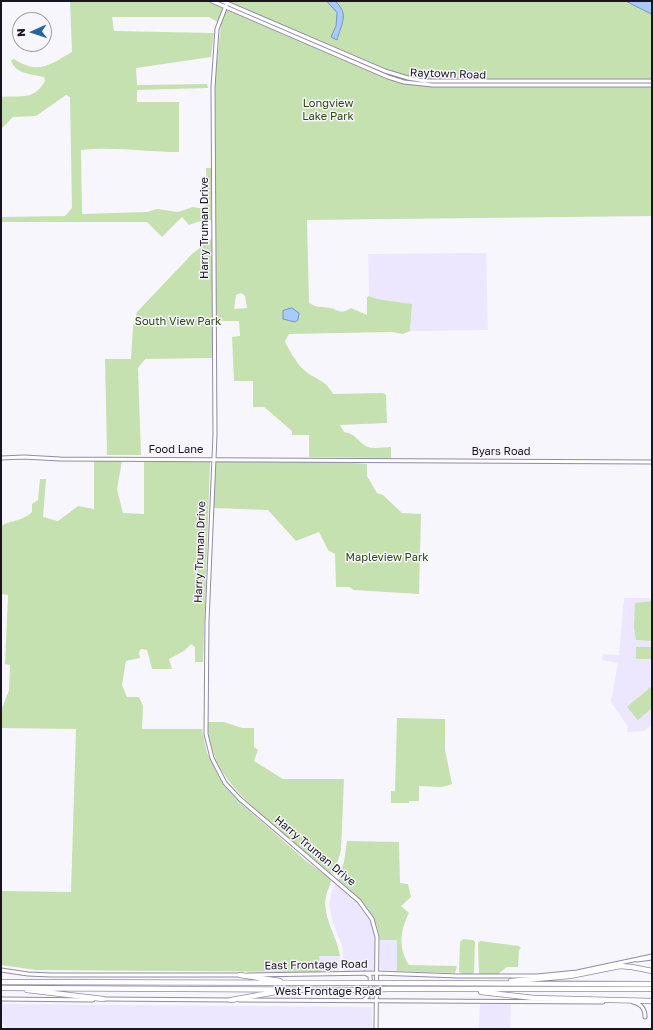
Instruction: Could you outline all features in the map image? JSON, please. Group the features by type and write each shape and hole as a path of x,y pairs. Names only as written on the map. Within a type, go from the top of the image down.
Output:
{"highway":[{"path":"495,984 570,976 620,966 652,971"},
{"path":"240,975 274,979 286,983"},
{"path":"1,982 652,984"},
{"path":"1,988 367,990 652,989"},
{"path":"12,988 103,999"},
{"path":"230,1000 289,989"},
{"path":"466,989 470,991 529,998 652,1001"}],"main road":[{"name":"Raytown Road","path":"212,1 388,77 404,82 432,85 652,85"},
{"name":"Raytown Road","path":"222,1 385,71 424,81 652,80"},
{"name":"Harry Truman Drive","path":"226,3 217,29 213,87 215,434 205,698 206,734 212,758 225,783 240,799 365,908 376,931 376,1029"},
{"name":"Food Lane","path":"1,458 351,460"},
{"name":"Byars Road","path":"351,460 652,462"},
{"name":"East Frontage Road","path":"1,970 41,974 240,975 377,973 458,976 537,976 577,972 652,957"},
{"path":"364,973 370,976 371,993 364,1000"},
{"name":"West Frontage Road","path":"1,999 632,1002 638,1003 643,1008 645,1017"}],"shaded area":[{"path":"486,253 488,330 410,331 412,304 377,299 369,296 368,254"},
{"path":"624,598 652,598 652,725 644,731 627,732 628,727 611,702 618,663 602,660 603,654 619,655"},
{"path":"337,884 355,900 370,921 375,938 375,968 371,971 347,972 344,970 342,945 333,923 329,904 333,887"},
{"path":"397,939 397,971 382,970 380,968 380,940"},
{"path":"319,956 340,956 339,971 321,972"},
{"path":"511,1003 510,1029 479,1029 480,1004"},
{"path":"1,1004 372,1007 372,1029 8,1029 1,1022"}],"green space":[{"name":"Longview Lake Park","path":"70,1 652,1 652,216 307,220 309,303 317,307 330,308 340,311 351,308 367,315 367,297 369,296 377,299 412,304 410,331 403,334 392,332 289,334 285,341 298,363 310,375 326,384 333,394 383,393 386,395 387,423 340,425 344,432 352,434 361,443 370,448 391,447 391,458 309,457 309,435 292,435 292,431 264,407 253,407 253,381 234,381 232,337 240,336 239,321 216,321 215,80 221,24 209,17 112,17 114,31 214,33 211,57 136,68 137,85 207,84 208,88 137,90 137,102 179,102 179,152 118,149 81,150 82,214 147,212 157,209 178,212 193,207 204,209 207,201 206,168 211,168 211,220 189,225 182,217 162,237 147,222 1,222 1,217 65,216 72,208 70,97 66,95 36,116 13,117 1,129 1,97 26,96 32,94 41,87 45,81 44,77 20,71 13,65 11,60 14,59 23,64 37,67 57,61 72,52","holes":["241,293 245,296 247,308 234,309 236,295"]},
{"name":"South View Park","path":"214,237 215,358 145,359 138,368 141,455 107,455 105,359 131,359 133,327 137,312 193,253"},
{"path":"94,460 122,461 117,489 123,513 144,514 144,461 209,461 210,463 203,662 195,662 195,647 191,644 184,651 169,659 172,669 152,669 147,650 141,649 139,652 140,658 126,661 122,685 127,697 139,697 143,706 142,729 202,729 207,753 222,783 236,799 305,860 329,878 331,881 326,896 326,912 340,956 319,956 321,972 36,970 1,965 1,891 71,892 76,729 1,728 1,708 9,690 10,665 5,664 8,595 1,594 1,526 23,518 32,512 32,504 38,500 40,479 46,479 43,517 58,521 78,506 94,509"},
{"name":"Mapleview Park","path":"215,462 351,462 367,464 367,476 377,493 383,495 402,513 421,514 419,594 354,590 349,587 336,587 335,554 328,550 319,532 296,541 268,510 213,508"},
{"path":"652,601 652,641 636,640 634,628 635,603"},
{"path":"636,647 652,647 652,659 636,659"},
{"path":"652,686 652,708 638,720 627,707"},
{"path":"397,718 445,719 445,750 452,784 442,787 419,786 419,801 409,801 409,803 391,803 391,791 395,791"},
{"path":"207,722 224,722 242,728 254,728 254,747 258,750 254,761 283,779 344,779 341,850 334,874 330,873 261,814 238,792 221,769 214,755"},
{"path":"347,841 399,842 400,883 408,884 411,897 401,906 409,913 402,933 402,946 405,959 409,965 457,966 455,973 397,971 397,940 380,940 375,921 370,913 353,892 338,880 344,862"},
{"path":"463,939 473,940 475,942 474,972 472,974 462,974 459,972 460,942"},
{"path":"480,941 519,946 521,948 519,950 518,967 507,967 498,974 479,974 478,943"}],"water":[{"path":"327,1 335,1 342,10 343,19 337,40 331,37 336,26 337,13"},
{"path":"626,1 652,1 652,14"},
{"path":"292,308 299,313 298,320 295,322 283,319 283,311"}]}
